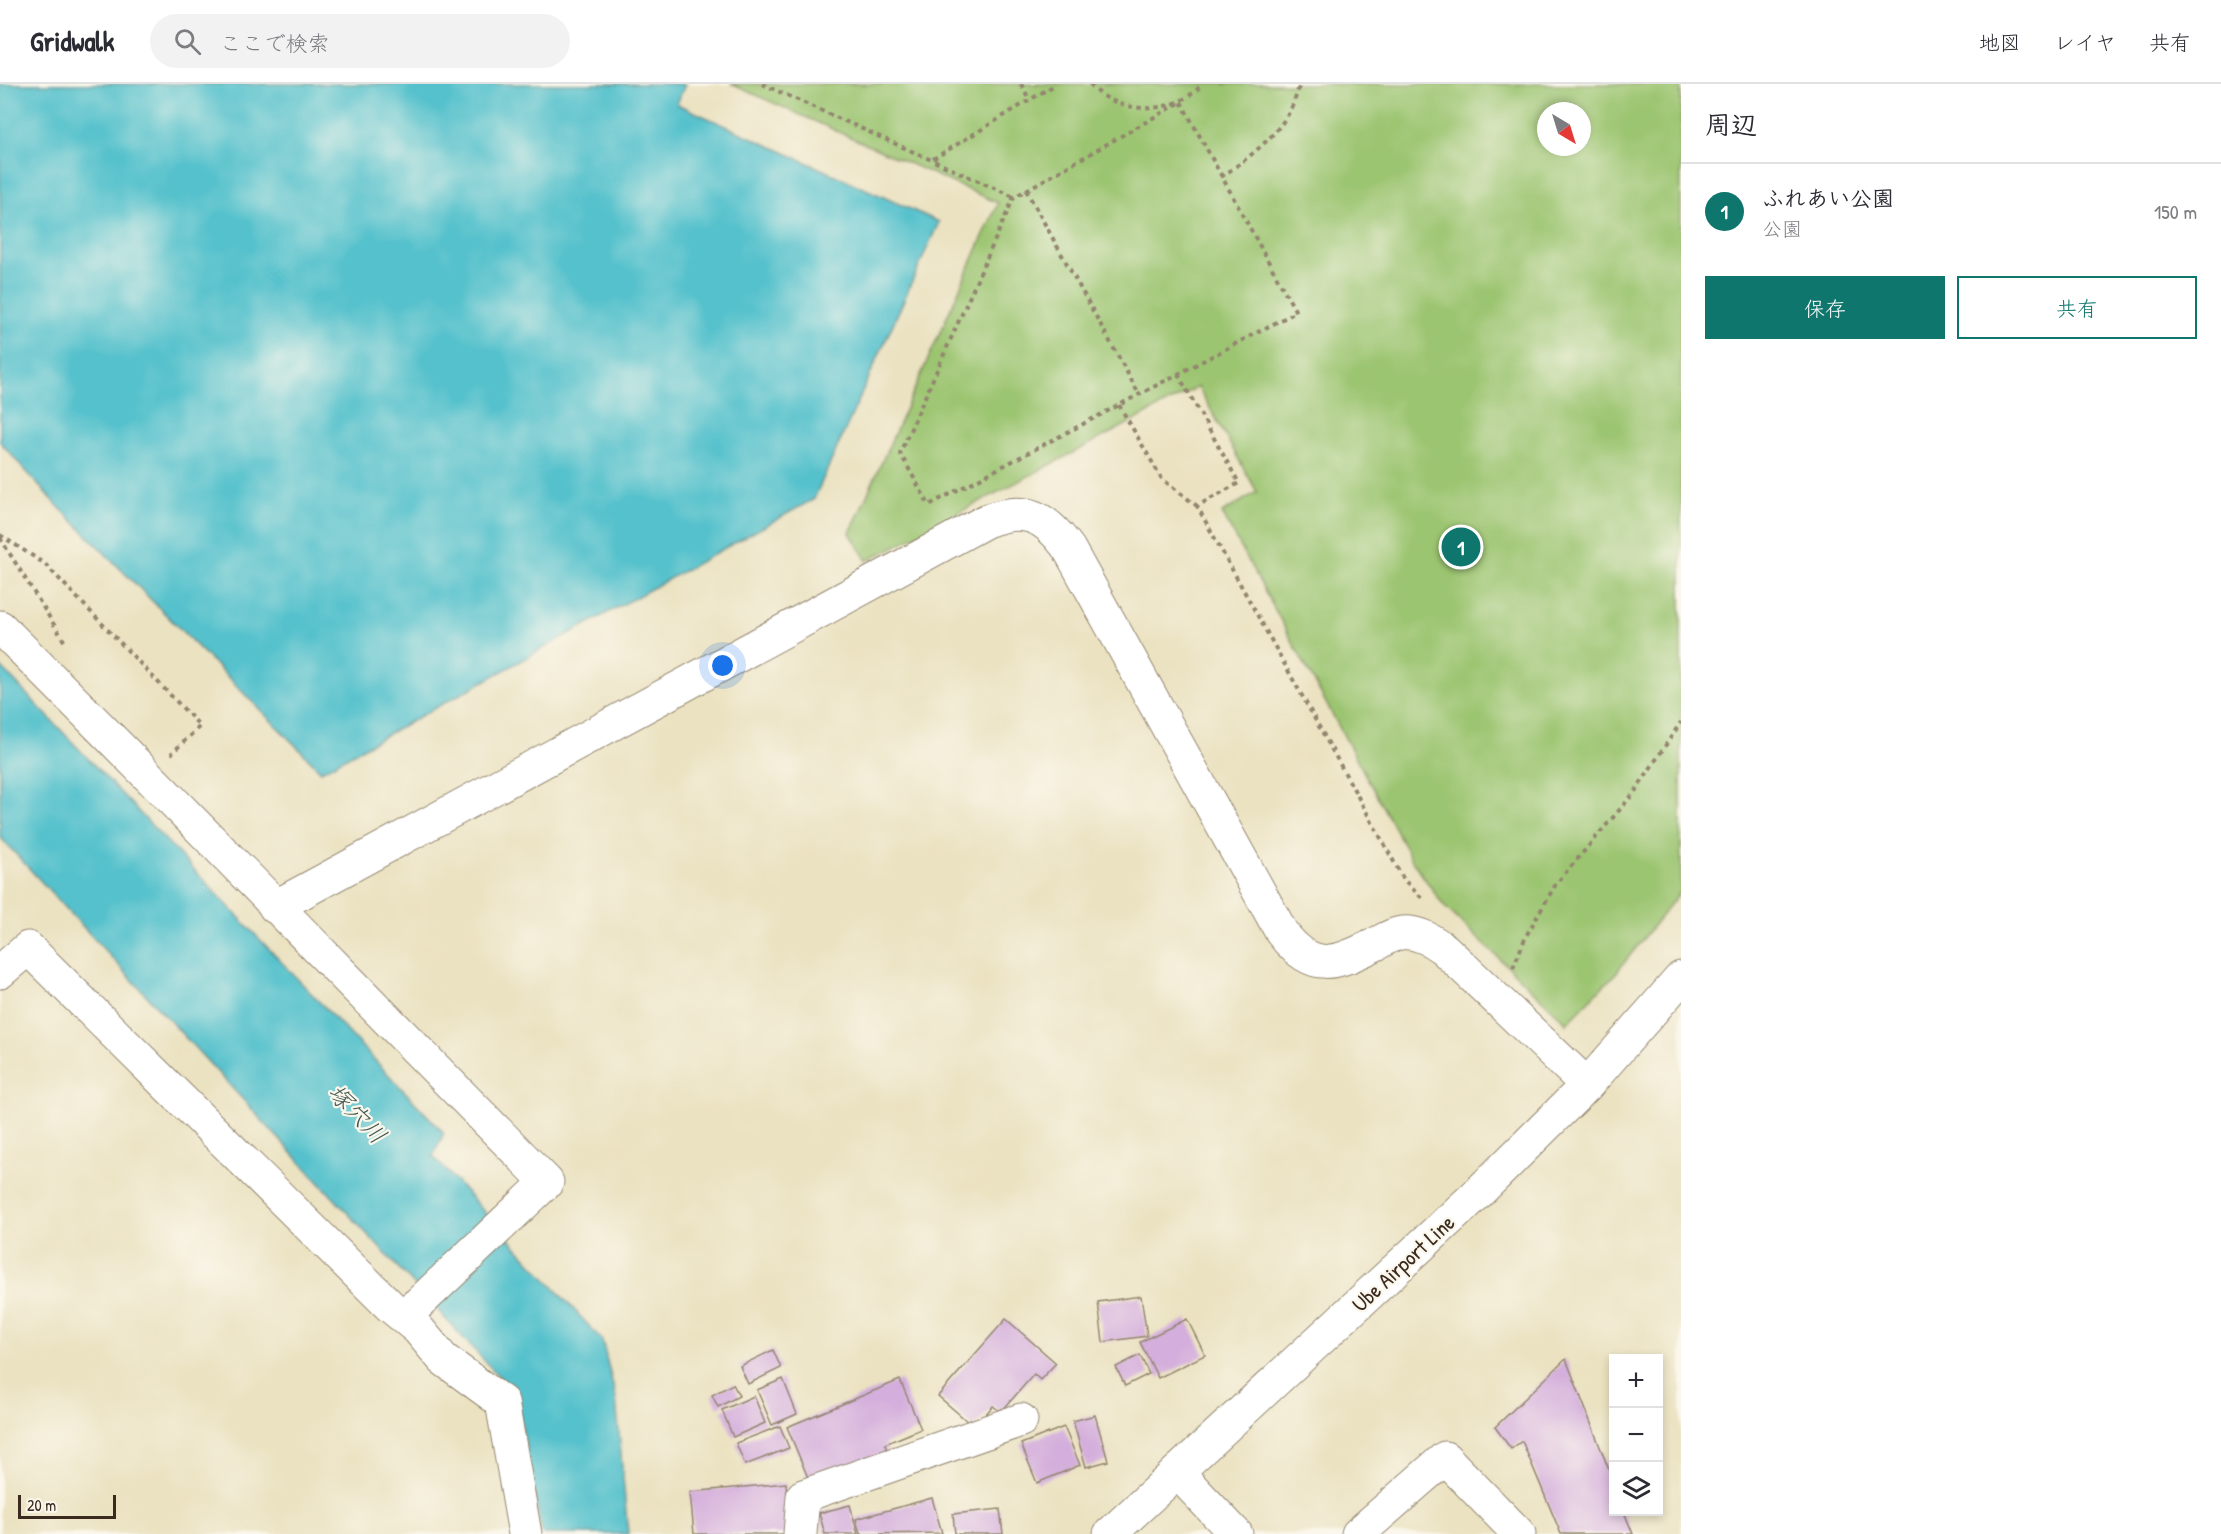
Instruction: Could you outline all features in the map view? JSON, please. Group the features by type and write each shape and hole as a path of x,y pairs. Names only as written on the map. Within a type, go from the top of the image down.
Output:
{"street":[{"path":"275,908 986,521 1006,514 1024,514 1041,520 1056,530 1069,549 1282,933 1293,947 1306,958 1334,961 1350,957 1400,933 1415,933 1429,938 1444,949 1587,1085"},
{"path":"0,627 148,774 275,908 547,1182 410,1309"},
{"path":"0,972 27,948 390,1306 410,1309"},
{"name":"Ube Airport Line","path":"1110,1534 1477,1194 1587,1085 1681,978"},
{"path":"410,1309 418,1329 443,1359 502,1402 525,1534"},
{"path":"800,1534 803,1496 1021,1420"},
{"path":"1358,1534 1445,1458 1519,1534"},
{"path":"1177,1472 1236,1534"}],"path":[{"path":"762,84 1014,196"},
{"path":"1021,84 1029,99"},
{"path":"932,159 1056,84"},
{"path":"1090,84 1113,101 1134,108 1157,108 1181,102"},
{"path":"1181,102 1296,312 929,505 900,453 1014,196 1181,102 1202,84"},
{"path":"1221,177 1248,159 1270,137 1290,111 1300,84"},
{"path":"1026,190 1139,394"},
{"path":"1178,374 1239,483 1197,506"},
{"path":"1119,405 1162,479 1197,506 1404,880 1429,905"},
{"path":"0,535 45,564 200,726 148,774"},
{"path":"1513,969 1526,936 1556,884 1634,793 1681,722"}],"green space":[{"path":"731,84 1681,84 1681,891 1616,973 1567,1023 1444,906 1413,862 1222,513 1257,492 1198,387 867,561 850,533 998,203"}],"water":[{"path":"0,84 685,84 677,104 939,222 814,499 321,771 52,500 0,442"},
{"name":"塚穴川","path":"0,666 444,1133 433,1156 602,1340 616,1398 628,1534 542,1534 516,1395 0,837"}],"building":[{"path":"1141,1296 1147,1336 1103,1342 1098,1302"},
{"path":"1006,1319 1056,1363 1040,1380 1034,1374 1001,1412 993,1406 974,1427 938,1396"},
{"path":"1187,1319 1205,1355 1158,1378 1140,1342"},
{"path":"773,1350 781,1368 748,1384 740,1366"},
{"path":"1140,1355 1149,1374 1125,1386 1116,1367"},
{"path":"1566,1359 1609,1470 1609,1516 1626,1516 1633,1534 1561,1534 1522,1441 1511,1449 1495,1427"},
{"path":"783,1379 797,1414 772,1425 757,1390"},
{"path":"900,1380 921,1429 885,1444 888,1453 811,1485 787,1427"},
{"path":"733,1384 739,1396 718,1407 712,1395"},
{"path":"754,1396 765,1423 733,1437 722,1410"},
{"path":"1095,1415 1108,1461 1086,1467 1073,1421"},
{"path":"780,1426 789,1448 745,1465 736,1443"},
{"path":"1064,1427 1080,1465 1037,1483 1021,1444"},
{"path":"786,1483 790,1534 694,1534 690,1492"},
{"path":"932,1498 942,1533 860,1534 856,1519"},
{"path":"850,1505 858,1534 825,1534 819,1513"},
{"path":"1000,1509 1003,1534 955,1534 953,1514"}],"place":[{"name":"ふれあい公園","path":"1461,547"}]}
